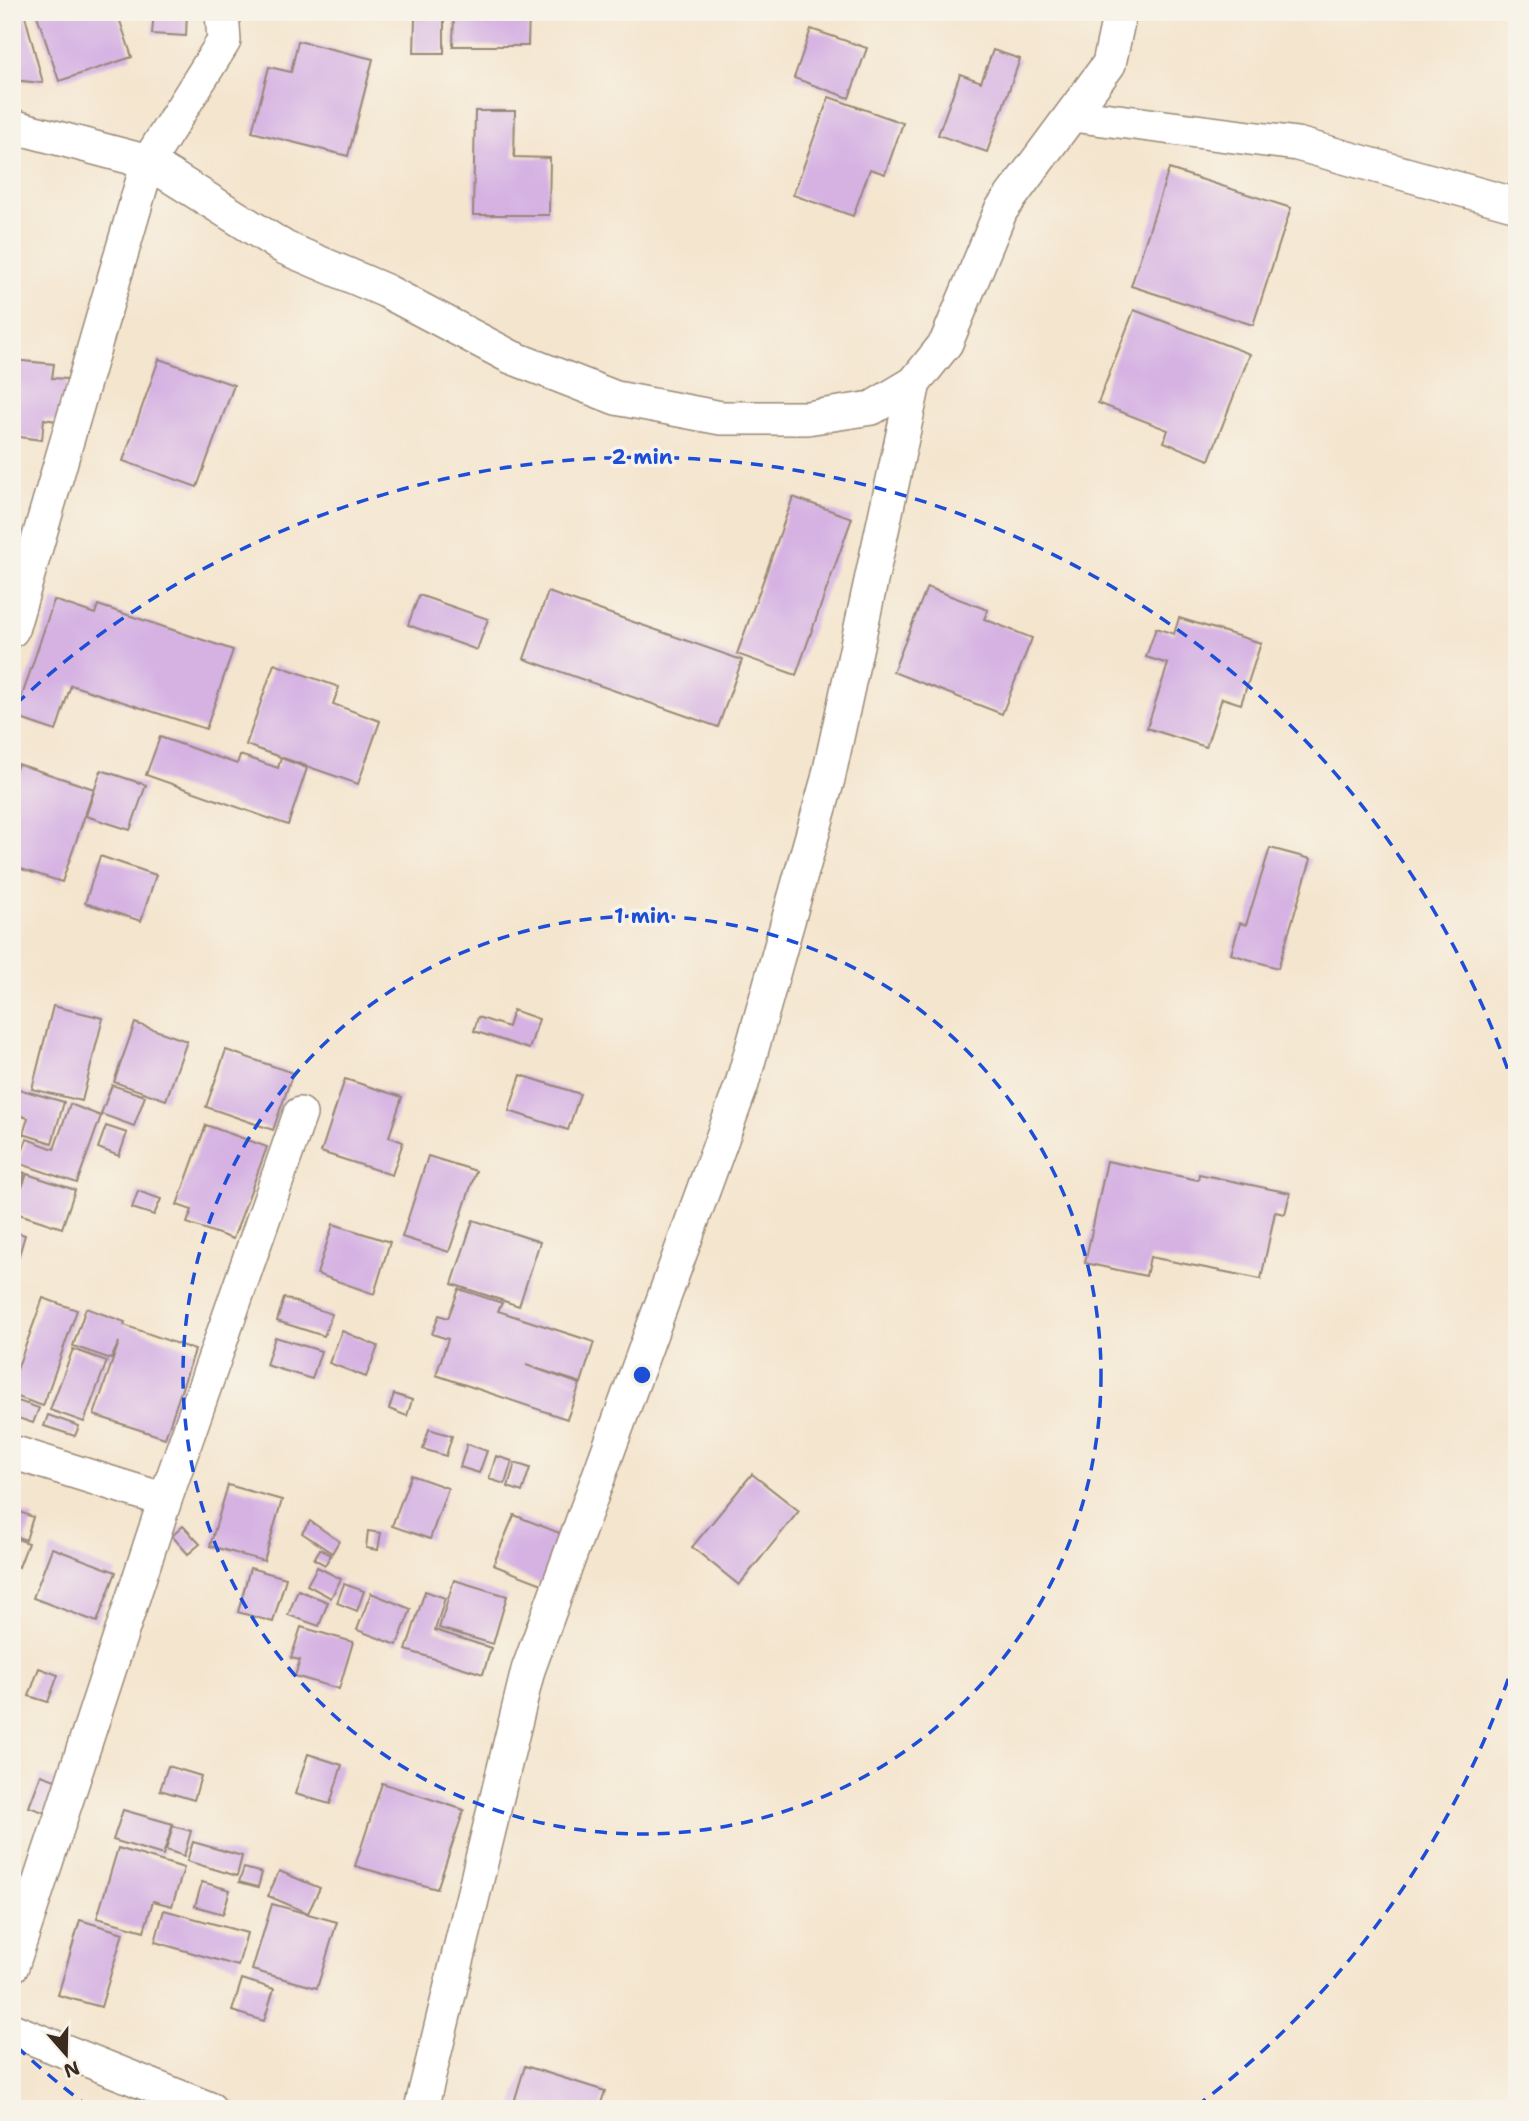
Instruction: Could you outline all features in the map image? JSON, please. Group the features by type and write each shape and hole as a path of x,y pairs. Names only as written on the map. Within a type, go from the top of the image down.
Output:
{"street":[{"path":"12,630 21,568 148,162 224,41 222,12"},
{"path":"12,126 148,162 285,248 386,291 511,357 616,398 721,418 807,418 872,408 914,383 946,343 1001,210 1109,64 1120,12"},
{"path":"1072,115 1297,144 1517,205"},
{"path":"421,2109 528,1670 742,1084 828,779 914,383"},
{"path":"12,1966 165,1500 300,1114"},
{"path":"12,1452 165,1500"},
{"path":"12,2030 210,2109"}],"building":[{"path":"12,12 24,12 43,83 12,80"},
{"path":"36,12 117,12 132,57 59,81"},
{"path":"154,12 187,12 186,36 152,34"},
{"path":"454,12 529,12 528,46 453,46"},
{"path":"415,18 444,19 444,53 414,53"},
{"path":"811,29 867,48 849,98 794,78"},
{"path":"298,41 373,59 348,156 252,132 269,67 291,72"},
{"path":"993,50 1020,59 987,152 938,135 960,74 981,82"},
{"path":"829,97 903,123 885,174 870,169 853,216 793,195"},
{"path":"475,111 515,111 514,157 550,158 549,215 473,215"},
{"path":"1169,169 1291,208 1253,325 1131,286"},
{"path":"1134,310 1250,354 1209,460 1164,442 1168,430 1098,403"},
{"path":"159,359 234,385 197,487 123,461"},
{"path":"12,360 54,364 52,378 67,379 62,422 44,419 42,440 12,436"},
{"path":"793,497 852,518 796,675 737,654"},
{"path":"927,587 988,610 984,619 1032,638 1002,714 893,672"},
{"path":"548,592 742,660 718,727 524,659"},
{"path":"419,595 488,619 477,650 408,625"},
{"path":"54,600 95,614 98,605 233,650 206,729 71,685 56,731 15,717"},
{"path":"1179,618 1261,643 1241,704 1222,698 1206,747 1147,728 1168,664 1146,657 1156,628 1174,634"},
{"path":"274,664 339,687 333,704 380,721 358,784 246,745"},
{"path":"160,737 237,764 240,755 278,768 281,758 307,768 288,825 146,775"},
{"path":"18,764 94,789 62,882 12,866 12,780"},
{"path":"101,770 146,785 130,830 86,816"},
{"path":"1270,848 1311,859 1278,968 1231,954 1240,923 1246,925"},
{"path":"100,856 156,875 141,921 85,903"},
{"path":"53,1006 103,1018 82,1101 32,1089"},
{"path":"513,1010 539,1019 529,1049 474,1031 478,1017 508,1027"},
{"path":"135,1023 187,1041 166,1100 114,1082"},
{"path":"226,1050 293,1073 273,1130 206,1107"},
{"path":"521,1075 580,1094 568,1130 509,1111"},
{"path":"345,1079 402,1097 389,1137 403,1142 392,1175 321,1152"},
{"path":"112,1085 145,1096 134,1126 101,1114"},
{"path":"15,1088 64,1102 52,1143 23,1134 28,1118 12,1113"},
{"path":"70,1104 101,1116 77,1183 18,1163 27,1139 54,1149"},
{"path":"206,1125 267,1147 233,1239 187,1223 192,1210 177,1205"},
{"path":"106,1126 127,1133 119,1156 98,1148"},
{"path":"428,1156 476,1171 449,1252 402,1237"},
{"path":"1107,1161 1198,1180 1199,1174 1290,1193 1285,1214 1275,1212 1261,1279 1150,1257 1146,1276 1085,1263"},
{"path":"12,1169 25,1173 13,1208 12,1208"},
{"path":"27,1174 75,1190 62,1228 13,1212"},
{"path":"138,1191 161,1199 154,1215 132,1208"},
{"path":"473,1220 540,1242 519,1306 452,1284"},
{"path":"333,1224 390,1242 374,1294 317,1274"},
{"path":"12,1231 25,1235 13,1275 12,1275"},
{"path":"459,1289 502,1303 498,1311 594,1342 581,1383 526,1365 580,1384 567,1419 436,1375 448,1339 432,1334 439,1315 448,1318"},
{"path":"43,1298 77,1310 43,1406 12,1395 12,1383"},
{"path":"284,1298 332,1314 324,1336 277,1321"},
{"path":"86,1308 125,1322 124,1325 195,1350 165,1438 94,1415 119,1342 111,1359 73,1346"},
{"path":"342,1331 378,1346 366,1377 329,1363"},
{"path":"275,1337 321,1351 312,1379 266,1365"},
{"path":"73,1349 107,1361 84,1422 50,1410"},
{"path":"394,1394 412,1400 407,1416 389,1409"},
{"path":"12,1399 39,1408 33,1423 12,1416"},
{"path":"48,1415 79,1426 75,1436 44,1426"},
{"path":"429,1429 452,1436 446,1456 423,1449"},
{"path":"467,1444 487,1451 479,1473 460,1467"},
{"path":"496,1456 512,1461 505,1484 489,1479"},
{"path":"515,1463 530,1468 522,1492 508,1487"},
{"path":"752,1474 799,1511 739,1585 692,1547"},
{"path":"411,1475 448,1488 430,1539 392,1526"},
{"path":"228,1485 282,1500 264,1561 210,1546"},
{"path":"12,1509 33,1517 26,1540 12,1535"},
{"path":"514,1515 562,1534 542,1584 493,1565"},
{"path":"310,1521 339,1541 332,1553 302,1533"},
{"path":"183,1526 200,1544 188,1554 172,1536"},
{"path":"368,1531 381,1533 378,1550 366,1548"},
{"path":"12,1537 28,1543 19,1567 12,1565"},
{"path":"52,1548 116,1572 97,1622 33,1598"},
{"path":"320,1549 331,1555 325,1565 314,1559"},
{"path":"317,1567 341,1579 331,1598 307,1585"},
{"path":"250,1568 286,1578 273,1622 238,1612"},
{"path":"454,1580 507,1596 493,1644 439,1628"},
{"path":"344,1584 364,1591 357,1611 337,1603"},
{"path":"298,1590 328,1602 319,1626 288,1615"},
{"path":"425,1591 445,1598 435,1630 491,1648 483,1674 406,1650"},
{"path":"371,1593 411,1609 397,1645 357,1630"},
{"path":"301,1627 353,1642 339,1689 295,1676 300,1660 291,1658"},
{"path":"39,1668 58,1675 48,1702 29,1696"},
{"path":"308,1754 342,1765 330,1804 295,1794"},
{"path":"168,1766 201,1776 194,1800 160,1790"},
{"path":"41,1775 64,1783 52,1815 29,1807"},
{"path":"382,1783 464,1810 437,1889 355,1866"},
{"path":"123,1810 173,1824 163,1855 113,1840"},
{"path":"173,1826 191,1831 184,1856 166,1850"},
{"path":"193,1842 242,1856 237,1876 187,1861"},
{"path":"118,1848 184,1868 172,1906 153,1901 144,1931 97,1918"},
{"path":"244,1868 262,1873 258,1887 239,1882"},
{"path":"279,1871 320,1888 308,1913 268,1896"},
{"path":"202,1882 230,1890 223,1914 195,1906"},
{"path":"272,1904 337,1922 317,1988 252,1970"},
{"path":"164,1910 247,1933 238,1966 155,1942"},
{"path":"80,1920 123,1933 101,2007 58,1995"},
{"path":"242,1979 274,1989 264,2021 232,2011"},
{"path":"525,2066 605,2091 599,2109 512,2109"}]}
